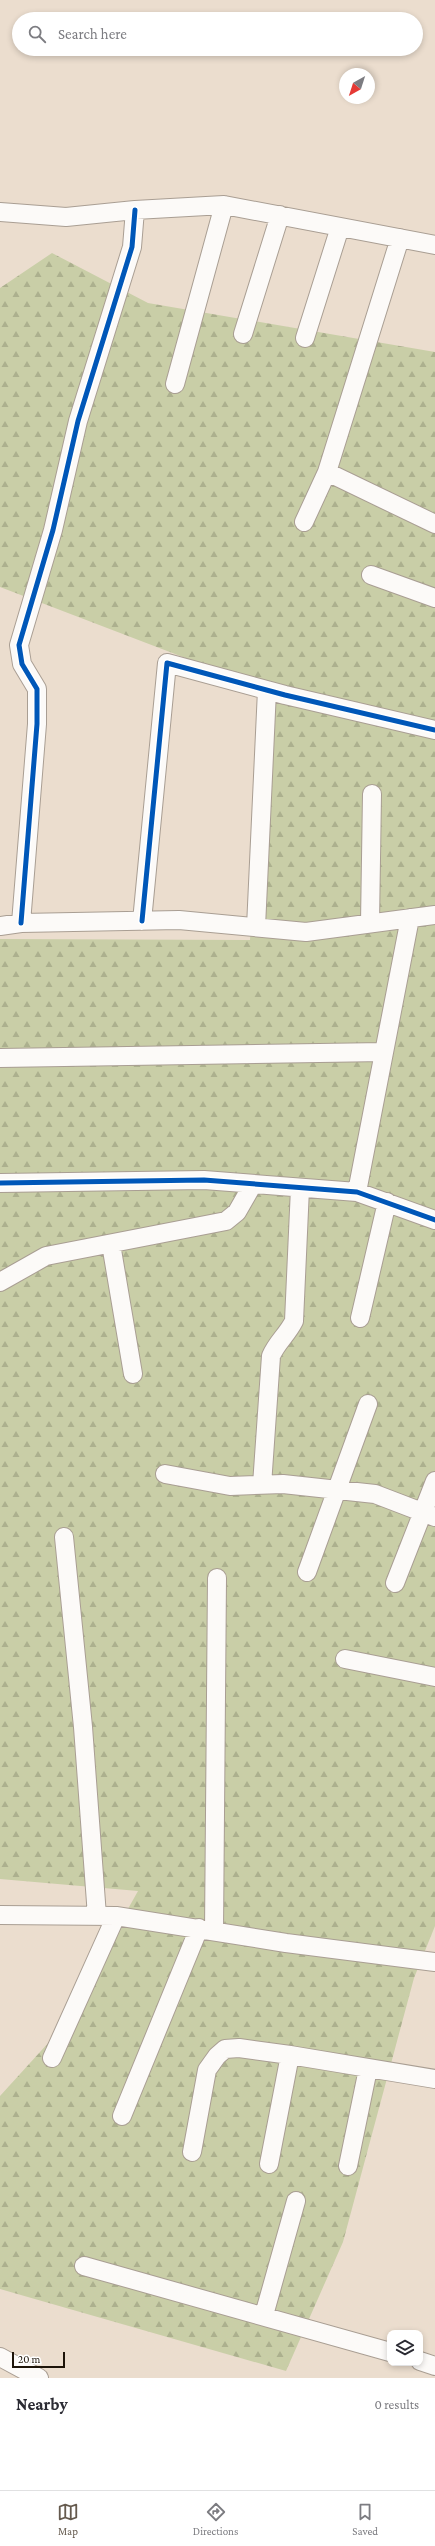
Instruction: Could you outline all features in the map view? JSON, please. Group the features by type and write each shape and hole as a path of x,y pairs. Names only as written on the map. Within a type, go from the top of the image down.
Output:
{"street":[{"path":"175,384 224,205"},
{"path":"0,212 66,217 135,210 224,205 435,245"},
{"path":"21,923 37,724 36,689 22,664 19,645 53,530 78,421 132,247 135,210"},
{"path":"243,334 280,215"},
{"path":"305,338 340,227"},
{"path":"304,522 327,472 400,238"},
{"path":"327,472 435,524"},
{"path":"371,575 435,598"},
{"path":"142,921 167,663 267,690 435,730"},
{"path":"256,927 267,690"},
{"path":"370,923 372,794"},
{"path":"0,926 21,923 179,920 306,932 435,915"},
{"path":"357,1192 410,918"},
{"path":"0,1058 384,1052"},
{"path":"0,1182 204,1180 357,1192 435,1220"},
{"path":"0,1282 46,1256 226,1222 237,1212 253,1184"},
{"path":"262,1484 271,1356 276,1345 286,1337 294,1321 300,1188"},
{"path":"360,1318 387,1202"},
{"path":"111,1244 133,1374"},
{"path":"307,1572 368,1404"},
{"path":"165,1474 230,1486 283,1484 375,1494 429,1515"},
{"path":"395,1583 429,1515 435,1481"},
{"path":"64,1537 83,1727 97,1916"},
{"path":"122,2116 207,1930 217,1578"},
{"path":"346,1658 435,1677"},
{"path":"0,1915 116,1916 286,1944 435,1962"},
{"path":"52,2058 116,1916"},
{"path":"192,2152 207,2070 216,2056 225,2049 239,2048 290,2055 435,2079"},
{"path":"269,2164 290,2055"},
{"path":"348,2166 368,2069"},
{"path":"264,2315 296,2201"},
{"path":"84,2266 264,2315 387,2351"},
{"path":"0,2357 39,2378"},
{"path":"423,2362 435,2366"}],"green space":[{"path":"52,253 148,303 435,352 435,1926 414,1978 343,2242 286,2371 0,2289 0,2096 60,2030 138,1891 0,1879 0,939 250,940 264,688 0,587 0,288"}],"cycle path":[{"path":"21,923 37,724 37,689 22,664 19,645 53,530 78,421 132,247 135,210"},
{"path":"142,921 167,663 285,695 435,730"},
{"path":"0,1183 204,1180 357,1192 435,1220"}]}
